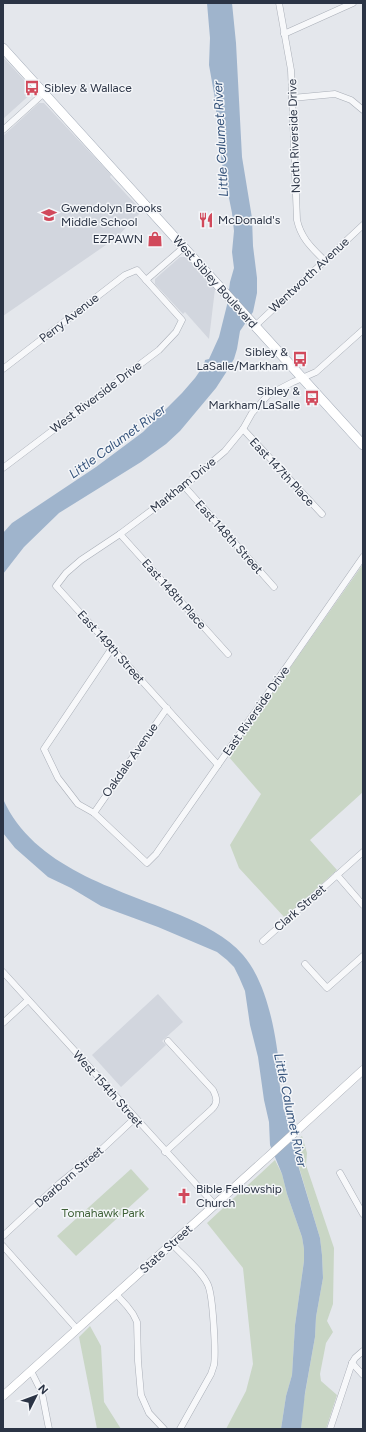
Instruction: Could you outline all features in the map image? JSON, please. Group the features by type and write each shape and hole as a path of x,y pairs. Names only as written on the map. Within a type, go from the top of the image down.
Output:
{"main road":[{"name":"West Sibley Boulevard","path":"3,48 214,282 361,440"},
{"name":"State Street","path":"3,1396 363,1070"}],"street":[{"name":"North Riverside Drive","path":"279,3 291,70 297,220 299,230 305,240 324,260"},
{"path":"284,34 353,3"},
{"path":"3,130 44,93"},
{"path":"292,98 335,94 351,100 363,110"},
{"name":"Wentworth Avenue","path":"254,325 363,225"},
{"path":"146,280 183,248"},
{"name":"Perry Avenue","path":"3,369 125,275 137,270 146,280"},
{"name":"West Riverside Drive","path":"3,468 159,350 176,332 182,320 146,280"},
{"name":"Markham Drive","path":"56,586 66,573 81,560 120,534 184,486 225,451 243,429 252,413 268,395 316,372 363,330"},
{"name":"East 147th Place","path":"243,429 322,514"},
{"name":"East 148th Street","path":"184,486 274,587"},
{"name":"East 148th Place","path":"120,534 228,654"},
{"name":"East Riverside Drive","path":"94,812 147,863 156,854 363,557"},
{"name":"East 149th Street","path":"56,586 218,765"},
{"path":"94,812 78,804 58,778 44,749 112,648"},
{"name":"Oakdale Avenue","path":"94,812 167,708"},
{"name":"Clark Street","path":"263,941 363,852"},
{"path":"337,875 363,905"},
{"path":"305,964 327,988 363,956"},
{"name":"West 154th Street","path":"3,972 215,1205"},
{"path":"3,1023 28,1000"},
{"path":"166,1152 212,1109 217,1101 213,1090 168,1042"},
{"name":"Dearborn Street","path":"3,1236 60,1183 102,1149 135,1118"},
{"path":"340,1173 361,1205 363,1214"},
{"path":"172,1244 208,1284 212,1306 213,1326 214,1365 211,1374 180,1429"},
{"path":"3,1246 77,1329"},
{"path":"116,1294 127,1306 137,1322 141,1395 149,1413 164,1429"},
{"path":"330,1429 352,1363 363,1351"},
{"path":"352,1363 363,1375"},
{"path":"31,1371 42,1393 49,1429"}],"shaded area":[{"path":"3,57 34,91 3,119"},
{"name":"Gwendolyn Brooks Middle School","path":"39,103 44,103 111,175 110,177 142,211 116,238 3,316 3,136"},
{"path":"180,257 185,257 215,289 209,339 185,312 183,314 155,284 155,279"},
{"path":"158,994 183,1022 162,1041 166,1045 121,1087 92,1055"}],"green space":[{"path":"363,564 363,792 310,840 337,870 285,918 239,868 230,845 261,794 228,756"},
{"path":"302,1136 307,1153 306,1165 334,1248 333,1304 327,1321 333,1332 326,1343 320,1374 321,1381 337,1395 326,1429 301,1429 303,1405 315,1337 316,1317 323,1278 320,1238 296,1157 294,1143"},
{"path":"275,1160 282,1174 287,1194 302,1237 304,1249 304,1261 295,1325 292,1375 286,1396 281,1429 226,1429 246,1391 253,1364 243,1268 207,1223"},
{"name":"Tomahawk Park","path":"131,1169 149,1189 76,1256 57,1236"},
{"path":"90,1326 101,1346 104,1402 121,1429 97,1429 79,1337"}],"water":[{"name":"Little Calumet River","path":"207,3 232,3 236,43 242,157 252,218 253,246 257,278 257,293 253,312 240,331 234,359 227,371 216,388 180,431 166,444 141,462 59,513 24,547 3,574 3,533 12,523 96,467 143,432 195,378 204,365 205,360 209,359 219,337 234,268 232,252 234,231 232,213 220,153 215,99 209,65 210,38"},
{"path":"3,799 17,823 35,842 56,859 79,873 104,885 180,915 214,932 237,948 252,967 259,980 265,995 273,1026 280,1072 283,1108 293,1127 295,1149 299,1162 298,1165 320,1238 322,1255 323,1278 316,1317 315,1337 305,1393 301,1429 281,1429 286,1396 292,1375 295,1325 304,1261 304,1249 302,1237 287,1194 282,1174 270,1145 269,1122 264,1100 258,1057 250,1025 245,991 239,977 234,967 217,952 158,927 101,906 71,888 48,877 15,848 3,833"}],"place":[{"name":"Sibley & Wallace","path":"32,88"},
{"name":"Gwendolyn Brooks Middle School","path":"49,215"},
{"name":"McDonald's","path":"206,220"},
{"name":"EZPAWN","path":"155,239"},
{"name":"Sibley & LaSalle/Markham","path":"300,359"},
{"name":"Sibley & Markham/LaSalle","path":"312,398"},
{"name":"Bible Fellowship Church","path":"184,1196"}]}
